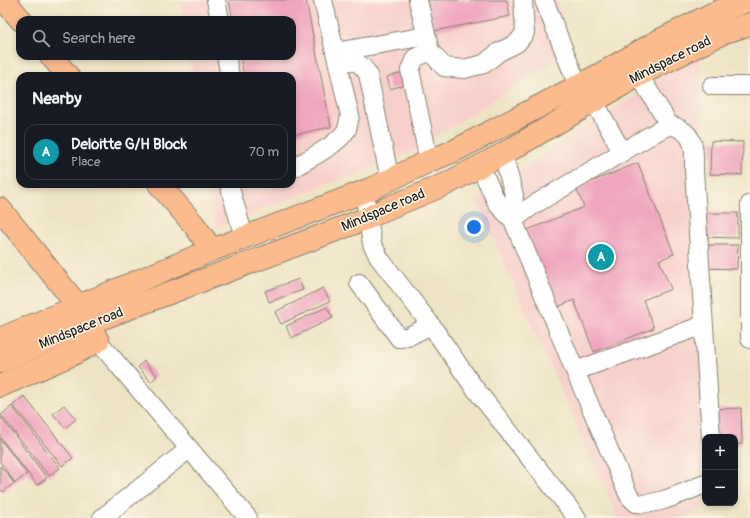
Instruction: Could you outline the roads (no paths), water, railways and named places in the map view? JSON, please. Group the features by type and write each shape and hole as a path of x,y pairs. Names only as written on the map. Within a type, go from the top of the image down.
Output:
{"main road":[{"path":"4,0 18,16"},
{"name":"Mindspace road","path":"0,339 88,324 212,250 364,191 454,151 578,86 660,40 714,13 750,0"},
{"name":"Mindspace road","path":"0,362 88,324 368,218 383,210 446,184 503,154 639,75 726,32 750,24"},
{"path":"54,60 65,72"},
{"path":"162,188 195,226 212,250"},
{"path":"0,209 88,324 71,355 0,386"}],"street":[{"path":"216,0 219,16"},
{"path":"296,165 328,147 340,138 347,128 350,116 323,0"},
{"path":"418,0 428,43 444,67 464,69 484,64 499,52 517,43 525,33 523,0"},
{"path":"544,0 578,86"},
{"path":"336,56 428,43"},
{"path":"428,43 415,58 410,70 429,161"},
{"path":"336,56 355,61 363,67 368,74 390,180"},
{"path":"227,60 229,72"},
{"path":"639,75 670,126"},
{"path":"712,86 750,86"},
{"path":"594,101 622,152"},
{"path":"513,220 532,206 656,132 670,126 677,127 686,132 694,147 694,170 711,434"},
{"path":"503,154 514,195 513,220"},
{"path":"480,166 498,205 513,220 575,371 629,496 636,503 642,505 661,501 702,485"},
{"path":"230,188 244,237"},
{"path":"364,191 372,244 376,251 432,325 473,386 578,518"},
{"path":"750,204 750,339"},
{"path":"359,283 399,338 407,338 432,325"},
{"path":"88,324 189,449 248,518"},
{"path":"575,371 704,324"},
{"path":"102,518 189,449"}],"place":[{"name":"Deloitte G/H Block","path":"601,257"}]}
